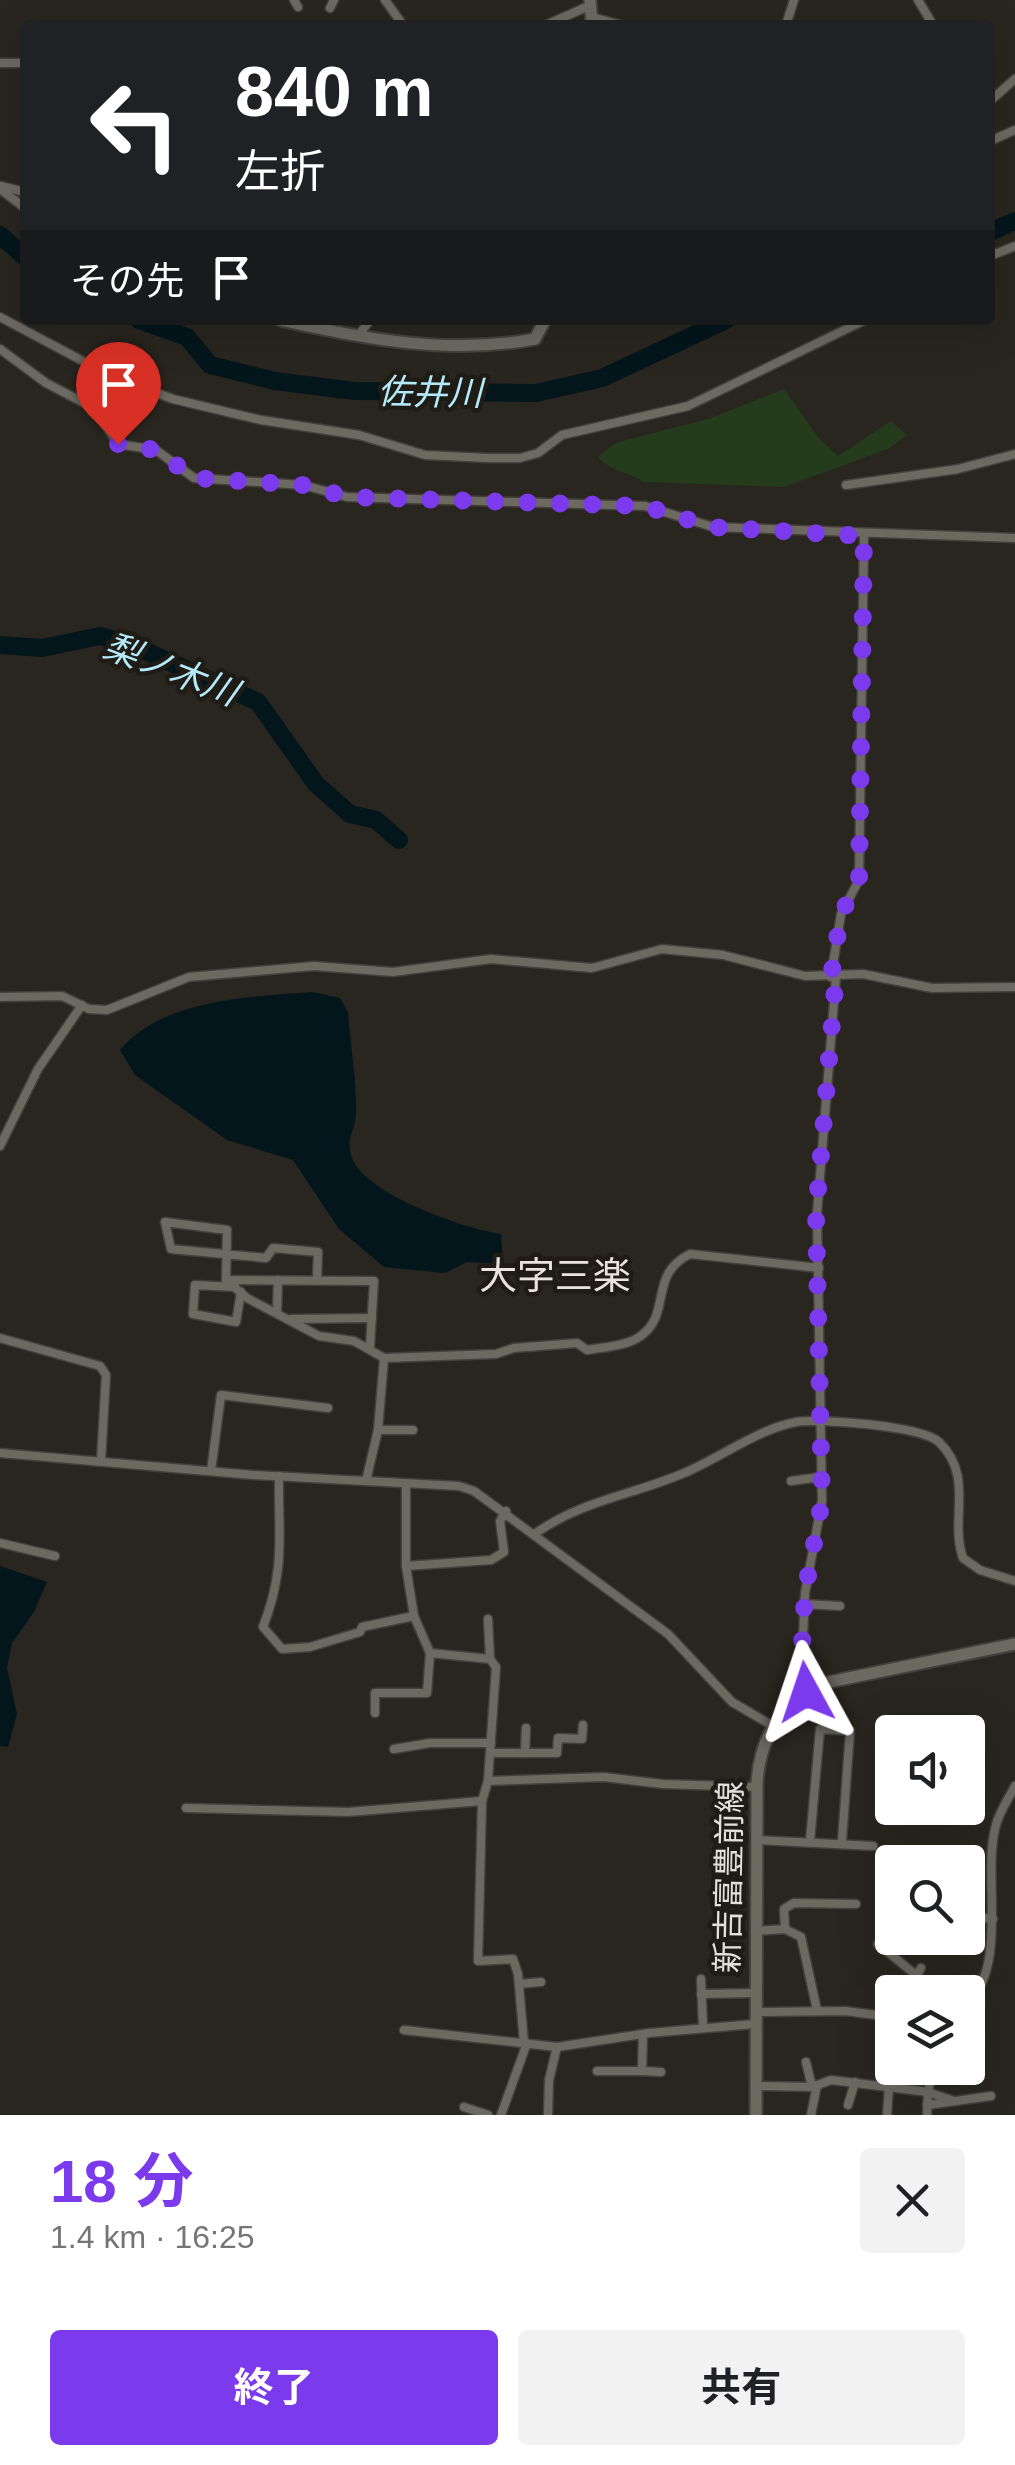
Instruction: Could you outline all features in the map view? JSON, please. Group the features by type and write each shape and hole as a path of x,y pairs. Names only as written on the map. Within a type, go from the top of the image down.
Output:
{"main road":[{"path":"304,325 358,336 479,346 535,338 542,325"},
{"path":"771,1725 806,1692 830,1682 1015,1644"},
{"name":"新吉富豊前線","path":"756,2115 757,1786 760,1752 771,1725"}],"street":[{"path":"563,20 591,12"},
{"path":"995,97 1015,79"},
{"path":"0,187 20,204"},
{"path":"0,316 110,376 173,399 261,420 359,435 425,456 487,458 520,458 538,453 562,435 688,406 855,325"},
{"path":"358,336 366,325"},
{"path":"0,349 46,383 94,408 118,444 156,450 200,479 304,485 347,497 654,507 712,527 864,536 1015,538"},
{"path":"846,485 958,469 1015,454"},
{"path":"806,1692 800,1682 804,1604 822,1501 817,1424 817,1207 841,914 859,880 864,536"},
{"path":"0,996 62,996 89,1010 113,1010 189,977 314,966 393,972 492,959 592,968 662,949 833,977 863,974 932,988 1015,987"},
{"path":"0,1146 38,1069 82,1004"},
{"path":"226,1280 226,1256 227,1230 165,1222 171,1249 226,1256 266,1258 273,1248 318,1252 317,1278"},
{"path":"226,1280 319,1336 370,1346 384,1358 496,1354 514,1348 577,1343 587,1350 636,1339 654,1319 666,1274 690,1254 819,1268"},
{"path":"226,1280 374,1281 370,1346"},
{"path":"277,1314 278,1280"},
{"path":"195,1285 238,1290 236,1322 193,1314 195,1285"},
{"path":"289,1319 372,1318"},
{"path":"0,1338 100,1366 106,1375 101,1461"},
{"path":"366,1481 378,1430 384,1358"},
{"path":"211,1472 222,1395 328,1408"},
{"path":"536,1534 575,1508 680,1475 781,1426 888,1428 922,1434 939,1442 960,1482 964,1558 980,1570 1015,1581"},
{"path":"378,1430 413,1430"},
{"path":"0,1453 211,1472 459,1486 506,1511 668,1634 732,1702 771,1725"},
{"path":"279,1476 282,1555 273,1604 262,1627 282,1650 310,1647 360,1632 362,1626 414,1616"},
{"path":"791,1481 820,1477"},
{"path":"375,1713 375,1693 427,1693 430,1653 414,1616 406,1566 406,1484"},
{"path":"406,1566 491,1560 504,1552 500,1521 506,1511"},
{"path":"0,1543 55,1556"},
{"path":"804,1604 840,1606"},
{"path":"488,1619 490,1659 496,1667 488,1781 482,1801 478,1961 513,1959 526,2043 501,2115"},
{"path":"430,1653 490,1659"},
{"path":"394,1750 430,1743 557,1753 558,1738 582,1738 582,1725"},
{"path":"525,1753 526,1728"},
{"path":"810,1841 820,1729 850,1731 842,1842"},
{"path":"488,1781 604,1777 663,1784 757,1786"},
{"path":"985,1975 993,1919 994,1832 1015,1786"},
{"path":"186,1808 348,1812 482,1801"},
{"path":"757,1840 873,1846"},
{"path":"785,1930 786,1905 856,1904"},
{"path":"985,1918 993,1919"},
{"path":"754,1932 785,1930 802,1937 816,2010"},
{"path":"895,1955 919,1971 917,1975"},
{"path":"701,1979 703,2026"},
{"path":"519,1984 541,1982"},
{"path":"702,1994 755,1993"},
{"path":"404,2030 557,2047 816,2010 875,2015"},
{"path":"642,2072 644,2034"},
{"path":"548,2115 549,2080 557,2047"},
{"path":"806,2062 814,2086 811,2115"},
{"path":"597,2071 661,2072"},
{"path":"755,2086 814,2086 831,2080 928,2092 954,2101"},
{"path":"848,2105 856,2082"},
{"path":"930,2085 927,2110 990,2096"},
{"path":"887,2115 889,2087"},
{"path":"464,2107 488,2115"}],"green space":[{"path":"784,389 818,437 838,456 891,421 907,435 888,449 784,487 644,482 598,457 615,443 708,419"}],"shaded area":[{"path":"312,992 340,998 348,1012 356,1101 350,1146 361,1172 418,1208 501,1234 503,1264 467,1262 445,1273 384,1267 339,1229 293,1160 227,1140 135,1075 120,1050 138,1033 184,1010 236,999"},
{"path":"0,1566 47,1582 34,1612 12,1643 7,1668 17,1714 8,1747 0,1746"}],"waterway":[{"name":"佐井川","path":"995,230 1015,221"},
{"name":"佐井川","path":"0,235 20,253"},
{"name":"佐井川","path":"153,325 187,337 210,365 275,381 355,391 536,393 602,378 715,325"},
{"name":"梨ノ木川","path":"0,645 42,648 100,636 130,644 258,702 316,784 350,814 376,820 399,840"}],"district":[{"name":"大字三楽","path":"555,1276"}],"route":[{"path":"118,444 156,450 190,477 200,479 304,485 347,497 644,506 712,527 864,536 859,880 841,914 831,977 836,976 817,1207 817,1424 822,1501 805,1592 800,1682 806,1692"}]}
